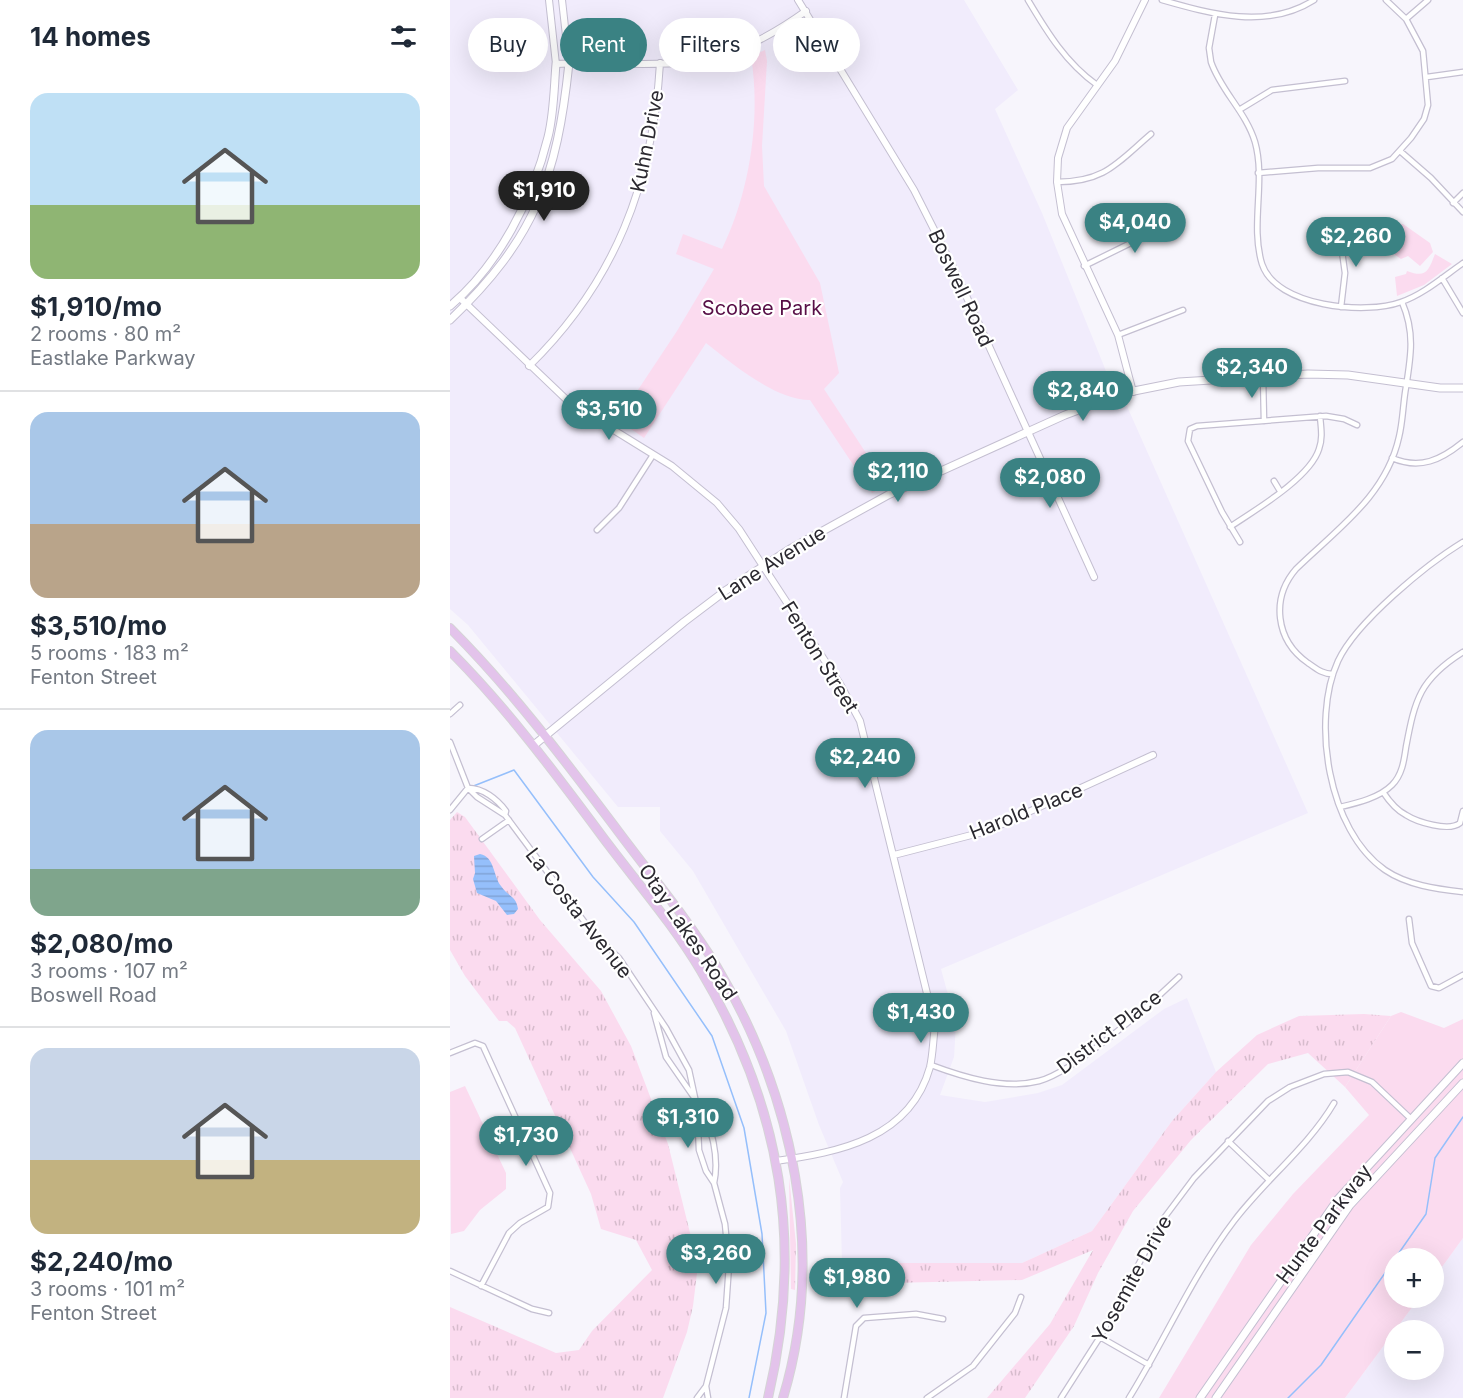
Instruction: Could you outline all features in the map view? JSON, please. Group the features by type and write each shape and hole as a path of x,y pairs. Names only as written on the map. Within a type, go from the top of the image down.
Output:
{"main road":[{"path":"450,306 502,245 520,213 538,170 548,136 556,64"},
{"path":"450,320 466,305 512,251 542,195 554,163 568,72"},
{"name":"Lane Avenue","path":"534,745 684,622 764,566 870,504 1076,411 1132,392 1179,382 1308,374 1348,375 1463,388"},
{"name":"Otay Lakes Road","path":"450,628 504,686 546,736 715,964 763,1058 781,1109 793,1159 800,1205 799,1322 783,1398"},
{"name":"Otay Lakes Road","path":"450,651 534,745 700,969 725,1013 749,1069 771,1137 783,1204 786,1276 779,1343 768,1398"},
{"name":"Hunte Parkway","path":"1200,1398 1338,1199 1410,1118 1463,1063"},
{"name":"Hunte Parkway","path":"1216,1398 1350,1205 1463,1083"}],"street":[{"path":"549,0 556,64 560,64"},
{"path":"562,0 564,18"},
{"name":"Boswell Road","path":"798,0 914,190 953,267 1094,577"},
{"path":"1132,392 1118,335 1084,266 1062,214 1057,182 1058,158 1067,128 1118,57 1145,0"},
{"path":"1162,0 1215,15 1244,18 1274,14 1314,0"},
{"path":"1258,173 1318,168 1370,168 1387,162 1400,151 1424,119 1428,105 1427,77 1422,51 1406,19 1386,0"},
{"path":"1406,19 1428,0"},
{"path":"1030,1 1064,56 1076,69 1097,85"},
{"path":"761,39 777,32 806,11"},
{"path":"1215,15 1209,48 1211,62 1225,92 1239,110 1255,141 1259,247 1266,273 1283,290 1312,301 1341,307 1367,308 1402,302 1463,263"},
{"name":"Kuhn Drive","path":"529,366 581,307 606,268 625,230 647,165 658,105 660,72"},
{"path":"1427,77 1463,72"},
{"path":"1239,110 1272,90 1345,81"},
{"path":"1057,182 1093,179 1110,169 1151,134"},
{"path":"1400,151 1431,178 1463,212"},
{"path":"1453,203 1463,193"},
{"path":"1084,266 1143,237 1172,219"},
{"path":"1340,230 1345,273 1341,307"},
{"path":"1442,278 1463,314"},
{"name":"Fenton Street","path":"459,298 570,403 675,468 717,503 739,529 764,566 856,709 935,1026 931,1065 916,1098 882,1132 846,1148 776,1161"},
{"path":"1332,674 1324,674 1300,657 1288,644 1280,621 1282,592 1296,569 1365,504 1392,458 1399,437 1412,335 1402,302"},
{"path":"1118,335 1183,310"},
{"path":"1263,377 1264,421"},
{"path":"1230,527 1280,491 1315,458 1321,441 1320,416"},
{"path":"1240,542 1230,527 1188,441 1190,429 1320,416 1338,417 1357,425"},
{"path":"1392,458 1412,464 1432,462 1463,442"},
{"path":"597,530 619,508 653,455"},
{"path":"1274,481 1280,491"},
{"path":"1463,542 1446,553 1393,597 1356,634 1332,674 1324,729 1327,755 1341,807 1361,847 1384,869 1416,884 1463,892"},
{"path":"1341,807 1383,792 1392,785 1401,771 1413,710 1423,686 1439,668 1463,652"},
{"path":"450,714 460,705"},
{"path":"450,742 468,788 450,810"},
{"name":"Harold Place","path":"894,855 987,831 1153,755"},
{"name":"La Costa Avenue","path":"468,788 477,797 507,817 592,932 619,958 681,1054 688,1070 697,1107 699,1150 706,1171 714,1182"},
{"path":"1383,792 1397,809 1415,820 1450,827 1460,823 1463,811"},
{"path":"482,839 507,817"},
{"path":"1409,919 1412,943 1431,986 1439,988 1463,975"},
{"name":"District Place","path":"931,1065 980,1080 1009,1085 1039,1081 1061,1072 1087,1053 1159,997 1179,977"},
{"name":"La Costa Avenue","path":"653,1010 666,1057 677,1076 695,1098"},
{"path":"450,1053 475,1043 483,1046 550,1193 548,1207 520,1223 509,1233 482,1286"},
{"name":"Yosemite Drive","path":"1061,1398 1100,1337 1160,1224 1194,1178 1228,1141 1280,1092 1336,1072 1348,1072 1366,1079 1410,1118"},
{"path":"1128,1398 1149,1365 1199,1272 1233,1222 1268,1179 1320,1125 1334,1103"},
{"name":"La Costa Avenue","path":"697,1107 708,1121 715,1163 714,1182 725,1224 729,1265 726,1308 706,1386 697,1398"},
{"path":"1228,1141 1268,1179"},
{"path":"450,1271 532,1309 549,1313"},
{"path":"927,1398 973,1366 1015,1312 1022,1298"},
{"path":"844,1398 856,1326 864,1318 916,1314 943,1319"},
{"path":"1100,1337 1149,1365"},
{"name":"La Costa Avenue","path":"706,1386 708,1398"}],"shaded area":[{"path":"450,0 964,0 1018,90 995,109 1042,213 1106,371 1126,404 1308,813 941,969 956,1024 954,1057 940,1095 985,1102 1038,1093 1062,1085 1164,1009 1187,998 1216,1072 1172,1121 1092,1231 1022,1263 842,1263 840,1188 843,1182 819,1125 786,1031 693,871 660,831 660,807 618,807 468,625 450,609"},
{"path":"1463,1238 1463,1398 1345,1398 1384,1345 1384,1380 1444,1380 1444,1320 1402,1320 1412,1308 1444,1308 1444,1264"}],"green space":[{"name":"Scobee Park","path":"765,50 767,61 762,146 764,186 820,283 839,373 824,389 887,485 872,493 810,400 782,394 769,387 706,343 644,438 618,420 677,331 714,269 676,254 683,234 722,249 732,227 740,204 751,154 755,104 753,72 761,72 761,52"},
{"path":"1403,224 1430,243 1433,252 1420,266 1408,256 1401,259 1391,252 1397,231 1395,225"},
{"path":"1435,254 1452,264 1424,285 1397,296 1395,277 1406,274 1407,271 1418,274 1426,272"},
{"path":"457,812 465,817 540,920 601,991 631,1046 668,1144 698,1265 687,1332 663,1398 450,1398 450,1307 556,1353 579,1350 592,1331 652,1270 636,1240 601,1229 591,1194 515,1028 507,1021 499,1021 465,976 450,950 450,820"},
{"path":"1401,1012 1444,1028 1463,1019 1463,1238 1444,1264 1444,1248 1384,1248 1384,1308 1412,1308 1403,1320 1384,1320 1384,1345 1345,1398 1159,1398 1251,1245 1293,1194 1369,1115 1345,1087 1391,1016"},
{"path":"1364,1014 1391,1016 1345,1087 1308,1053 1268,1064 1191,1140 1133,1211 1098,1273 1074,1326 1025,1398 987,1398 1050,1324 1093,1250 1022,1280 848,1284 842,1263 1022,1263 1092,1231 1172,1121 1216,1072 1257,1035 1299,1016"},
{"path":"465,1086 506,1173 506,1189 480,1210 464,1231 451,1234 450,1092"},
{"path":"789,1177 796,1244 795,1290 791,1289"}],"water":[{"path":"480,854 488,859 498,882 514,898 518,909 514,914 507,915 496,901 477,893 473,879 474,856"}],"waterway":[{"path":"471,787 514,770 593,877 634,922 712,1036 744,1128 762,1234 766,1313 749,1398"},
{"path":"1288,1398 1321,1365 1426,1214 1435,1158 1463,1117"}]}
